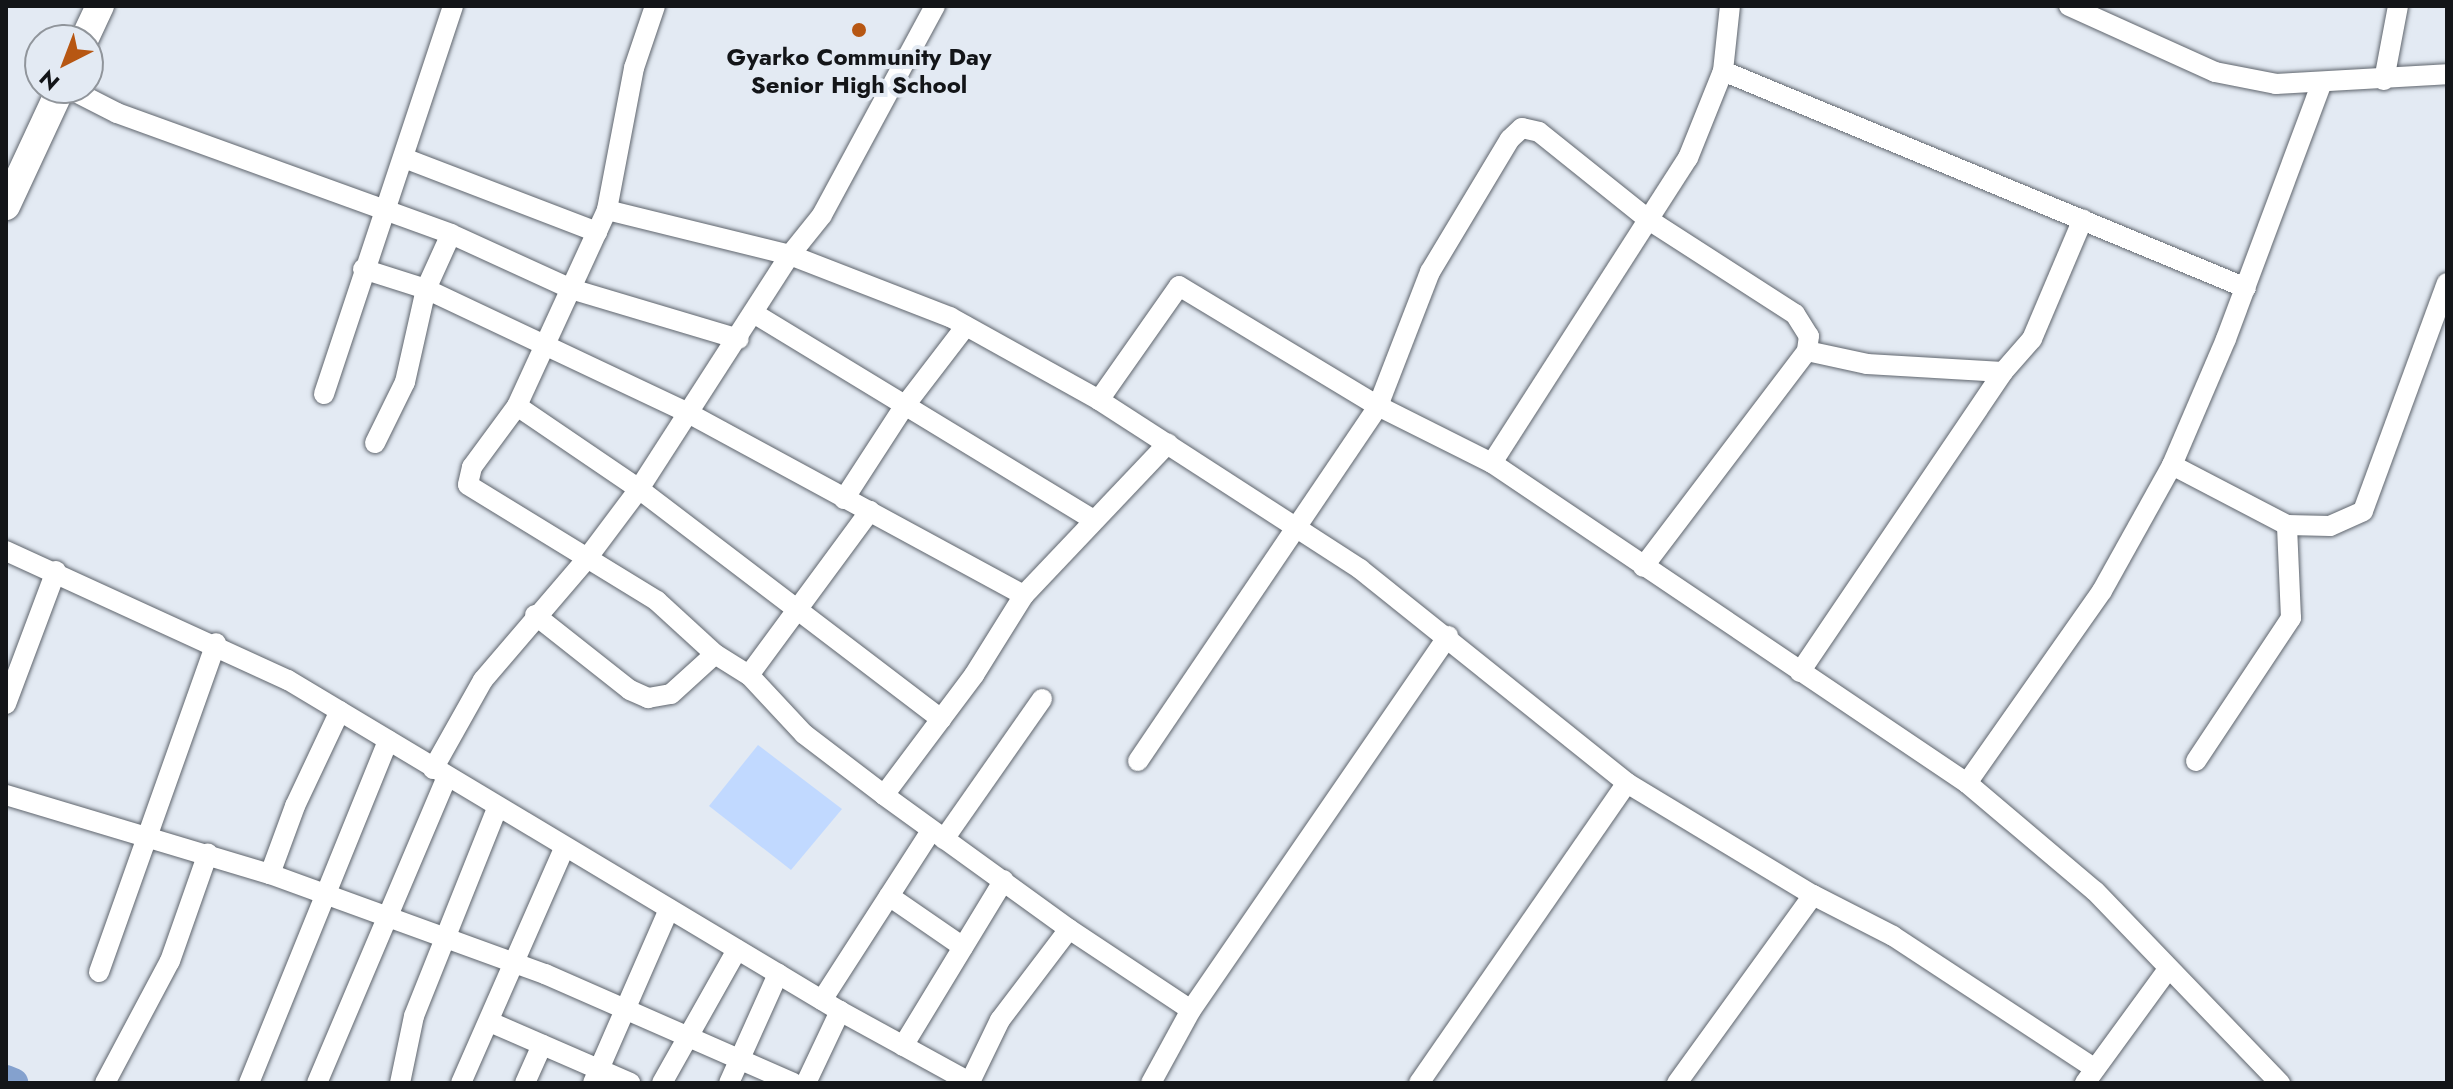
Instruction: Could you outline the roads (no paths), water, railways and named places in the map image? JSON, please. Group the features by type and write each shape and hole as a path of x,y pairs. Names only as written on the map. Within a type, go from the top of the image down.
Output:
{"street":[{"path":"324,394 363,269 387,210 453,6"},
{"path":"655,6 634,68 607,210 517,406 472,467 468,485 585,561 657,601 715,654 749,675 804,734 937,835 1069,929 1191,1010"},
{"path":"317,1083 385,919 440,773 483,680 535,615 585,561 690,414 790,255 822,215 935,6"},
{"path":"1492,463 1688,158 1723,71 1730,6"},
{"path":"2069,6 2215,72 2276,84 2321,85 2447,74"},
{"path":"2384,80 2398,6"},
{"path":"1723,71 2246,288"},
{"path":"1967,783 2102,591 2172,465 2246,288 2321,85"},
{"path":"6,206 54,104"},
{"path":"99,104 451,234 571,289 739,339"},
{"path":"1138,761 1292,527 1378,406 1430,272 1510,139 1522,128 1539,132 1649,220 1795,314 1809,336 1807,351 1643,567"},
{"path":"404,158 597,232"},
{"path":"607,210 790,255 966,326 1099,400 1360,569 1448,636 1627,783 1813,895 1893,936 2090,1076 2168,969"},
{"path":"1800,672 2003,372 2032,339 2083,219"},
{"path":"375,443 405,382 426,289 451,234"},
{"path":"363,269 426,289 690,414 1024,595"},
{"path":"2172,465 2287,525 2330,526 2363,511 2447,283"},
{"path":"1099,400 1179,286 1378,406 1492,463 1967,783 2095,891 2280,1083"},
{"path":"755,314 1091,518"},
{"path":"844,499 905,405 966,326"},
{"path":"1807,351 1867,364 2003,372"},
{"path":"517,406 639,489 795,613 941,719"},
{"path":"884,795 941,719 1024,595 1091,518 1168,443"},
{"path":"749,675 870,511"},
{"path":"2196,761 2291,618 2287,525"},
{"path":"6,551 216,643 340,711 564,848 960,1080 1000,1020 1069,929"},
{"path":"6,704 56,571"},
{"path":"535,615 630,690 648,698 671,694 715,654"},
{"path":"1151,1083 1191,1010 1448,636"},
{"path":"99,972 151,835 216,643"},
{"path":"822,1000 889,896 1042,699"},
{"path":"270,874 295,806 340,711"},
{"path":"249,1083 388,740"},
{"path":"1419,1083 1627,783"},
{"path":"6,795 151,835 270,874 626,1006 793,1083"},
{"path":"400,1083 414,1016 497,808"},
{"path":"461,1083 564,848"},
{"path":"105,1083 170,961 208,853"},
{"path":"903,1046 1004,880"},
{"path":"1677,1083 1813,895"},
{"path":"889,896 963,947"},
{"path":"596,1076 669,909"},
{"path":"662,1083 687,1033 737,950"},
{"path":"729,1083 778,974"},
{"path":"806,1083 840,1011"},
{"path":"490,1022 542,1045 596,1076 630,1083"},
{"path":"525,1083 542,1045"}],"waterway":[{"path":"6,1080 13,1083"}],"place":[{"name":"Gyarko Community Day Senior High School","path":"859,30"}]}
